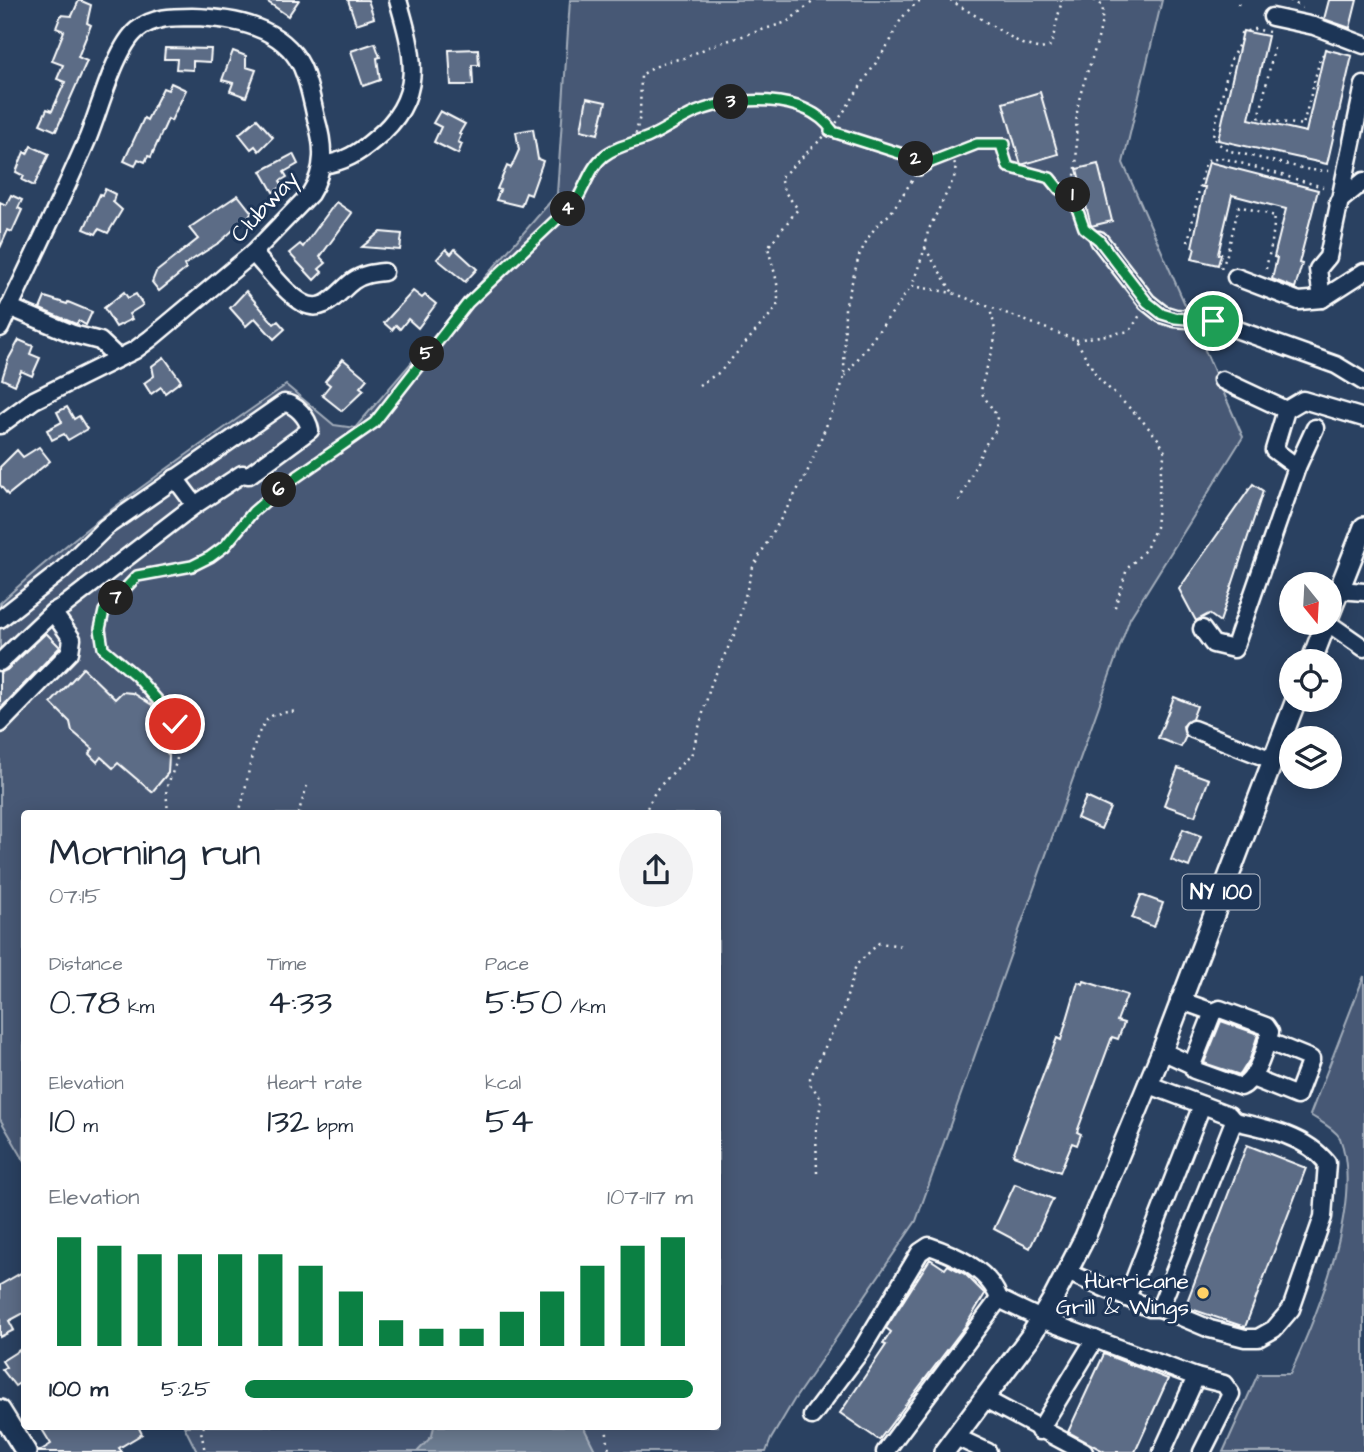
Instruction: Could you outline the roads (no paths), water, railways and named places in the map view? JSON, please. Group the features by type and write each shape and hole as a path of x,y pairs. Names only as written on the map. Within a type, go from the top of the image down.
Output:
{"main road":[{"path":"1342,582 1364,527"},
{"name":"NY 100","path":"950,1445 1041,1319 1100,1202 1146,1084 1162,1051 1291,712"},
{"path":"0,1411 26,1452"}],"street":[{"path":"323,165 342,161 362,150 392,124 404,105 413,60 398,0"},
{"name":"Clubway","path":"0,328 87,140 123,48 136,30 156,20 179,17 233,20 260,29 281,42 298,59 318,126 323,165 310,194 253,253 150,339 34,400 0,425"},
{"path":"1272,17 1314,26 1364,45"},
{"path":"1322,299 1318,269 1328,257 1364,85"},
{"path":"1338,202 1364,181"},
{"path":"1099,240 1147,302 1162,314 1175,318 1213,321 1336,365 1364,382"},
{"path":"253,253 298,299 315,306 328,303 354,280 384,272"},
{"path":"1236,276 1298,301 1322,299 1364,272"},
{"path":"19,286 30,304 28,315"},
{"path":"9,307 73,334 100,341 118,358"},
{"path":"1222,380 1286,410"},
{"path":"1297,467 1274,450 1286,410 1303,400 1364,418"},
{"path":"0,619 61,571 106,527 284,403 291,404 308,422 310,430 249,475 242,474 195,505 53,612 0,662"},
{"path":"1202,629 1213,644 1234,649 1297,467 1315,428"},
{"path":"175,478 195,505"},
{"path":"1342,590 1364,592"},
{"path":"0,724 70,652 72,639 53,612"},
{"path":"1342,633 1364,648"},
{"path":"1193,729 1272,760"},
{"path":"1162,1051 1192,1065 1194,1070 1241,1087 1251,1078 1267,1041 1270,1032 1266,1026 1220,1009 1213,1012 1180,1000"},
{"path":"1192,1065 1213,1012"},
{"path":"1251,1078 1297,1096 1311,1059 1267,1041"},
{"path":"1067,1272 1150,1308 1160,1308 1210,1329 1245,1338 1258,1338 1273,1329 1291,1309 1323,1217 1327,1163 1317,1151 1275,1131 1234,1121 1229,1115 1146,1084"},
{"path":"1127,1298 1202,1105"},
{"path":"1160,1308 1234,1121"},
{"path":"813,1416 860,1352 920,1252 929,1246 953,1254 994,1284 999,1299 1041,1319 1196,1377 1224,1384 1231,1394 1202,1452"},
{"path":"885,1452 999,1299"},
{"path":"1040,1430 1095,1339"},
{"path":"1162,1452 1196,1377"},
{"path":"985,1399 1084,1452"},
{"path":"950,1445 988,1452"}],"place":[{"name":"Hurricane Grill & Wings","path":"1203,1293"}]}
